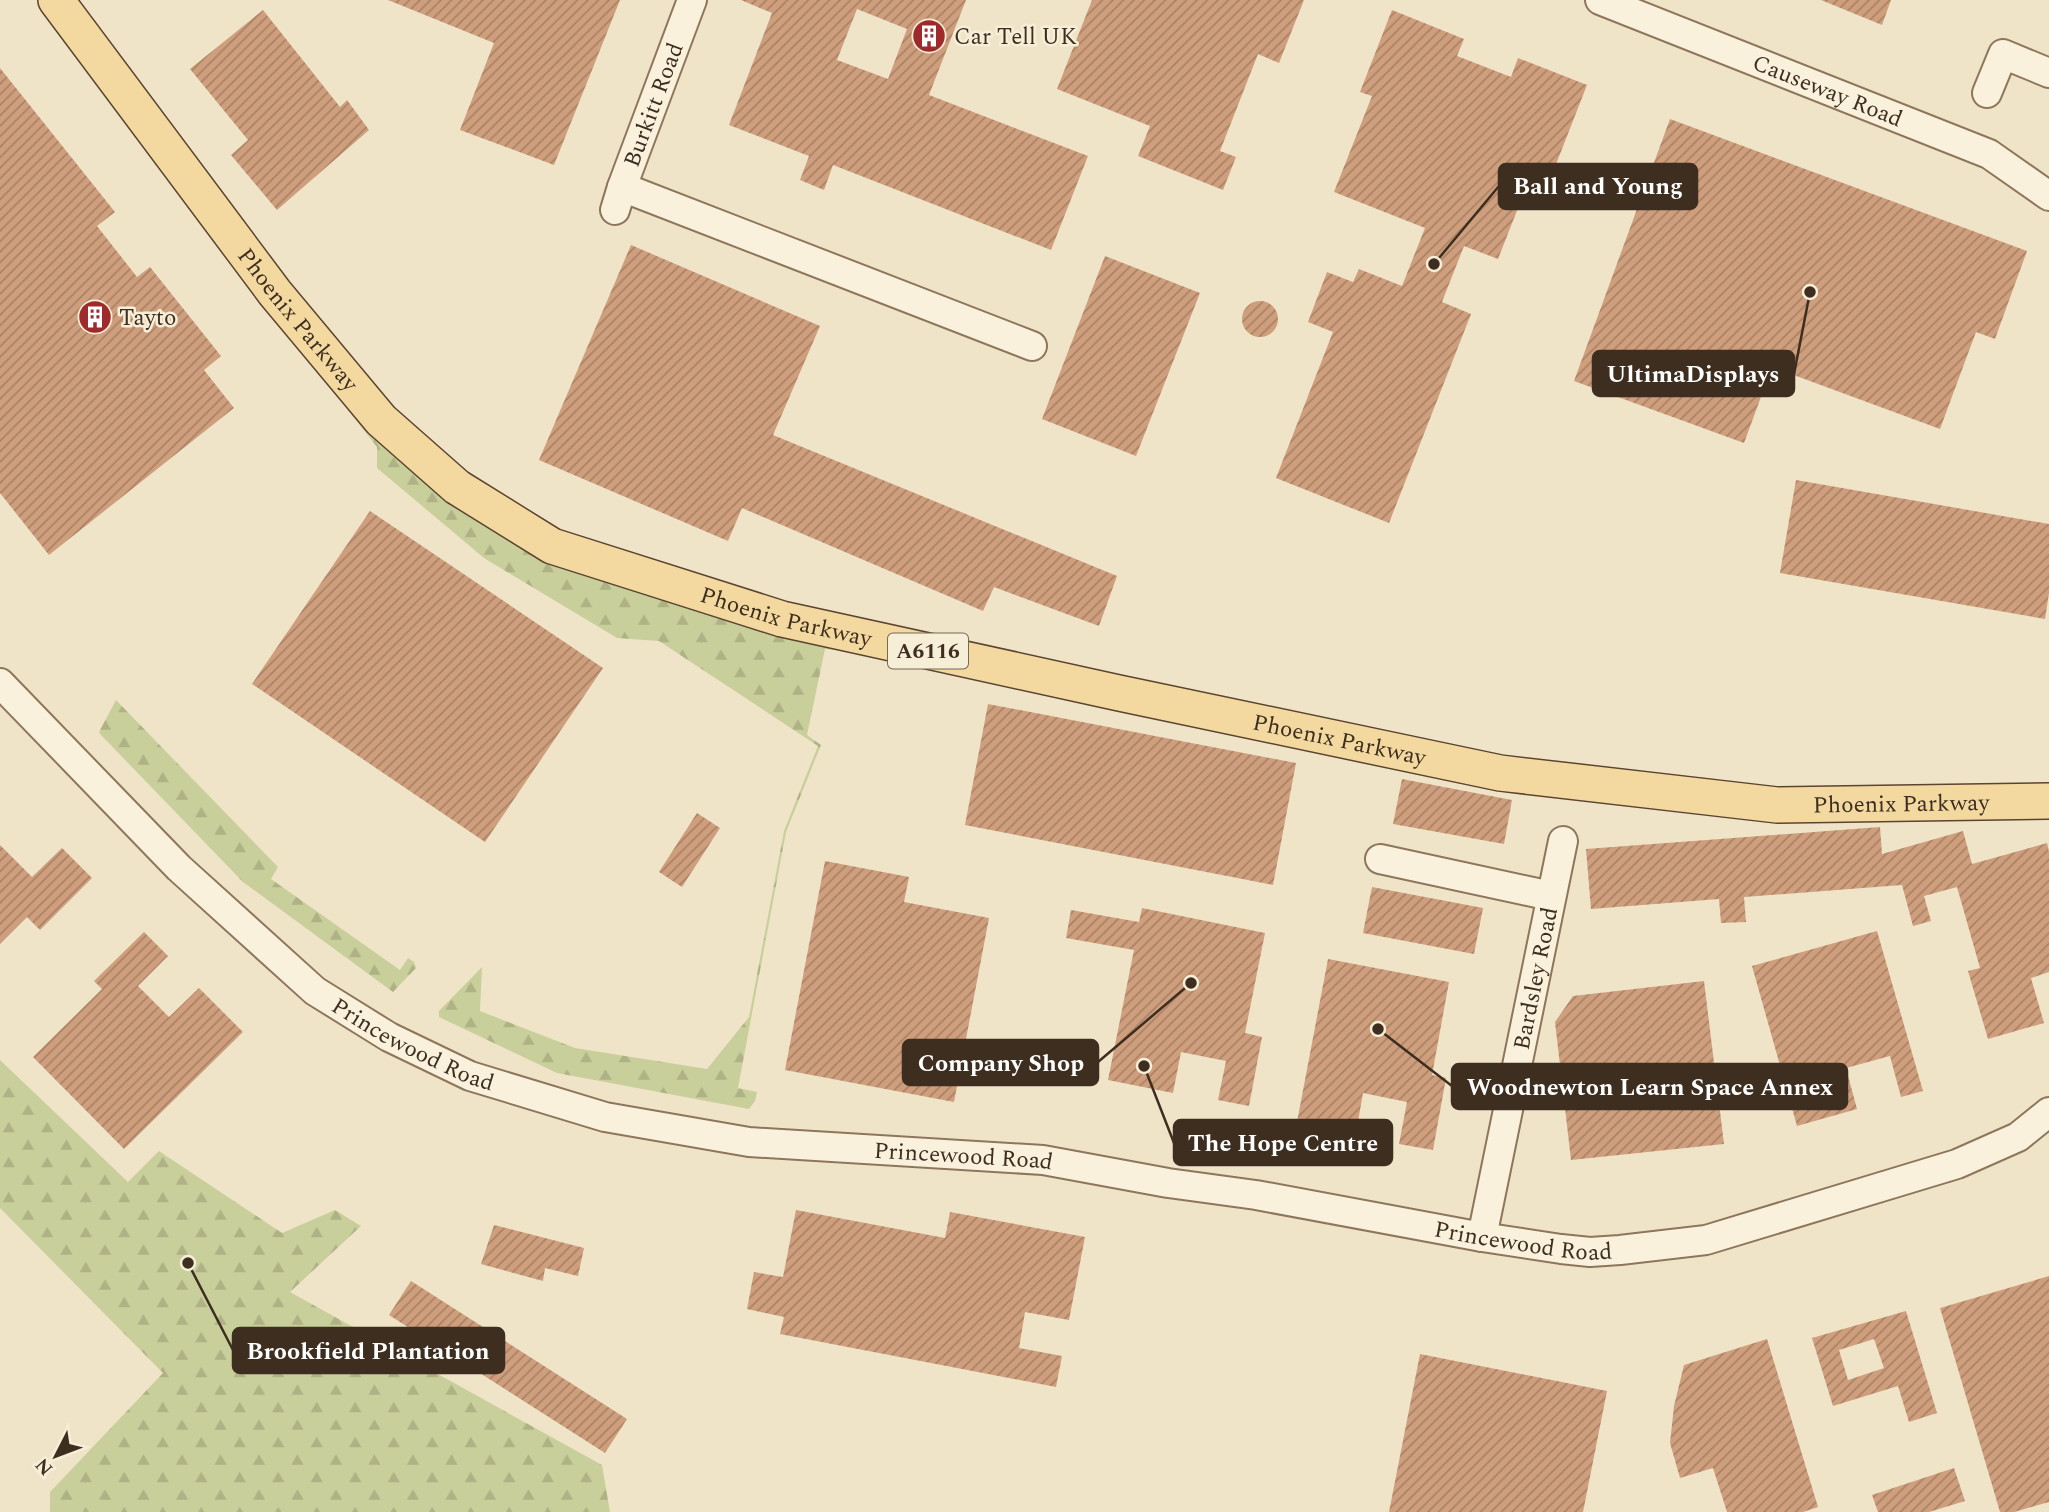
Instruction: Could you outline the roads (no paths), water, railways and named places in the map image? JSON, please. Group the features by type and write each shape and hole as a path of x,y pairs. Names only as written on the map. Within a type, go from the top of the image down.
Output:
{"main road":[{"name":"Phoenix Parkway","path":"56,0 275,293 382,420 457,487 552,547 782,619 1500,773 1777,805 2049,801"}],"street":[{"name":"Burkitt Road","path":"692,0 619,199 1032,346"},
{"name":"Causeway Road","path":"1600,0 1989,154 2049,196"},
{"path":"1987,93 2004,54 2049,73"},
{"name":"Princewood Road","path":"0,684 179,868 315,990 389,1037 470,1076 605,1117 749,1142 1043,1160 1168,1183 1256,1195 1482,1237 1590,1252 1706,1240 1957,1164 2018,1137 2049,1112"},
{"name":"Bardsley Road","path":"1482,1237 1563,841"},
{"path":"1380,859 1551,897"}],"place":[{"name":"Car Tell UK","path":"929,36"},
{"name":"Ball and Young","path":"1434,264"},
{"name":"UltimaDisplays","path":"1810,292"},
{"name":"Tayto","path":"95,317"},
{"name":"Company Shop","path":"1191,983"},
{"name":"Woodnewton Learn Space Annex","path":"1378,1029"},
{"name":"The Hope Centre","path":"1144,1066"},
{"name":"Brookfield Plantation","path":"188,1263"}]}
